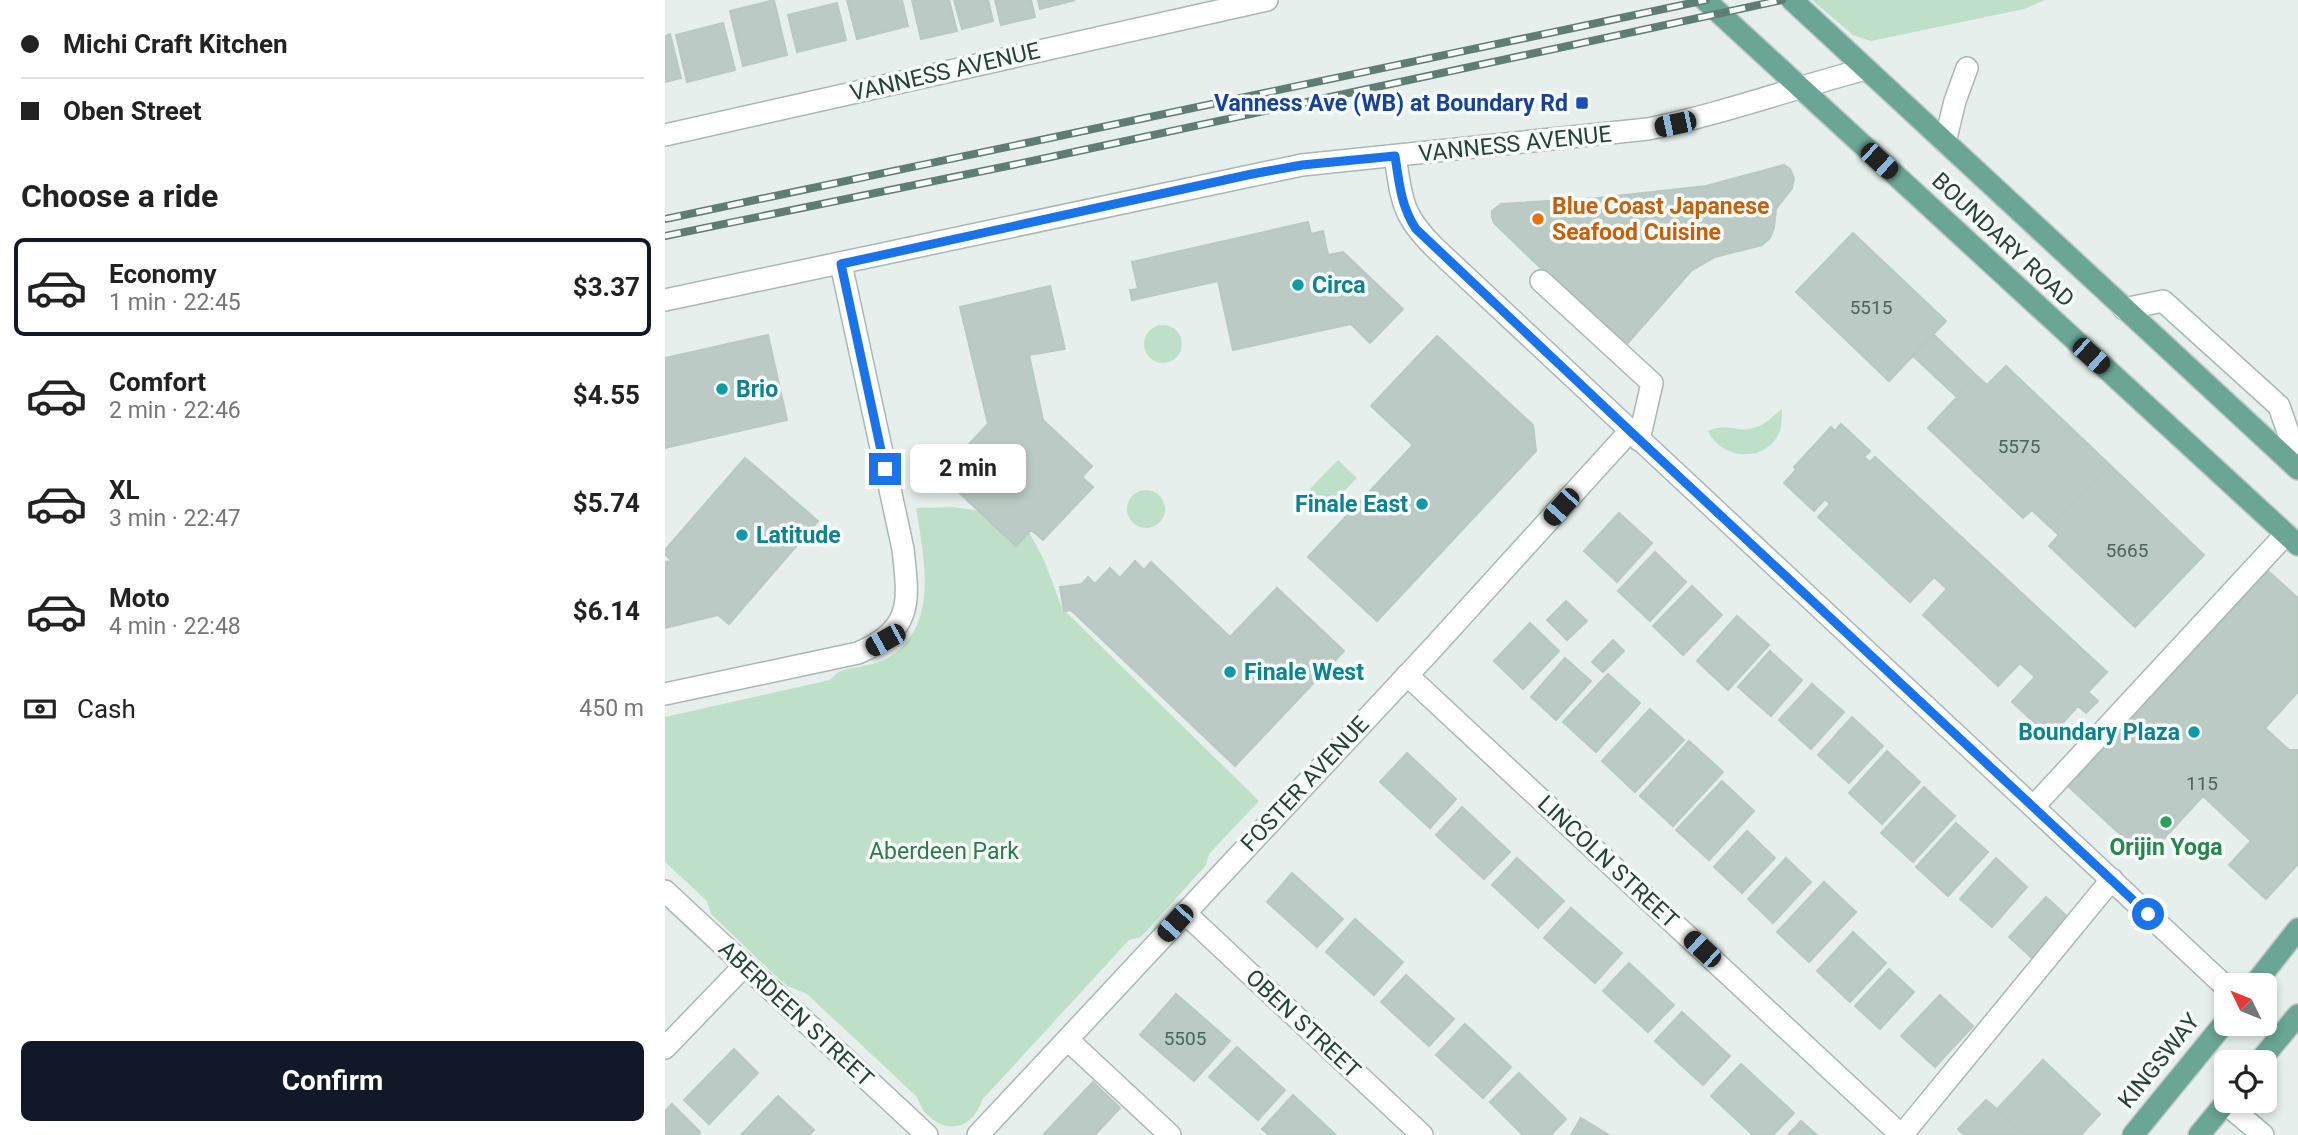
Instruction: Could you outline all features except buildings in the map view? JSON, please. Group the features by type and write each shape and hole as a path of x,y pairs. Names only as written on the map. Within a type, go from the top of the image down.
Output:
{"main road":[{"name":"BOUNDARY ROAD","path":"1705,0 2292,539"},
{"name":"BOUNDARY ROAD","path":"1792,0 2298,469"},
{"path":"2263,973 2298,929"},
{"path":"2269,1050 2298,1014"},
{"name":"KINGSWAY","path":"2133,1135 2214,1036"},
{"path":"2199,1135 2217,1113"}],"street":[{"name":"VANNESS AVENUE","path":"665,135 1267,0"},
{"path":"1945,142 1955,100 1967,68"},
{"name":"VANNESS AVENUE","path":"665,300 1302,165 1648,129 1701,118 1799,86 1866,69"},
{"path":"1395,156 1402,198 1416,229 2214,976"},
{"path":"665,694 858,653 885,640 899,625 906,594 903,550 841,264"},
{"path":"1541,281 1652,383 1635,436"},
{"path":"2124,309 2163,301 2279,405 2298,461"},
{"name":"FOSTER AVENUE","path":"978,1135 1407,675 1635,436"},
{"path":"2034,806 2292,539"},
{"name":"LINCOLN STREET","path":"1407,675 1902,1135"},
{"path":"1902,1135 2112,880"},
{"name":"ABERDEEN STREET","path":"665,891 927,1135"},
{"name":"OBEN STREET","path":"1185,913 1422,1135"},
{"path":"665,1048 744,966"},
{"path":"1068,1040 1170,1135"},
{"path":"2238,1113 2263,1135"}],"green space":[{"path":"1812,0 2045,0 2024,9 1871,41 1853,35"},
{"path":"1163,325 1177,330 1182,344 1177,358 1163,363 1149,358 1144,344 1149,330"},
{"path":"1782,409 1782,423 1774,442 1755,453 1744,454 1723,448 1714,441 1708,431 1721,427 1757,427"},
{"path":"1338,460 1357,478 1324,512 1305,494"},
{"path":"1146,490 1160,495 1165,509 1160,523 1146,528 1132,523 1127,509 1132,495"},
{"name":"Aberdeen Park","path":"953,507 994,513 1029,532 1044,560 1062,608 1259,801 1209,854 1206,865 1141,937 1129,940 982,1100 972,1118 957,1126 949,1126 932,1119 916,1096 807,994 779,979 711,914 707,901 665,862 665,717 830,680 841,671 884,660 902,647 914,631 924,592 916,508"}],"railway":[{"path":"665,219 1706,0"},
{"path":"665,236 1032,161 1782,0"}],"place":[{"name":"Vanness Ave (WB) at Boundary Rd","path":"1582,103"},
{"name":"Blue Coast Japanese Seafood Cuisine","path":"1538,219"},
{"name":"Circa","path":"1298,285"},
{"name":"Brio","path":"722,389"},
{"name":"Finale East","path":"1422,504"},
{"name":"Latitude","path":"742,535"},
{"name":"Finale West","path":"1230,672"},
{"name":"Boundary Plaza","path":"2194,732"},
{"name":"Orijin Yoga","path":"2166,822"}],"route":[{"path":"885,469 841,264 1252,174 1302,165 1395,156 1402,198 1416,229 2148,914"}]}
